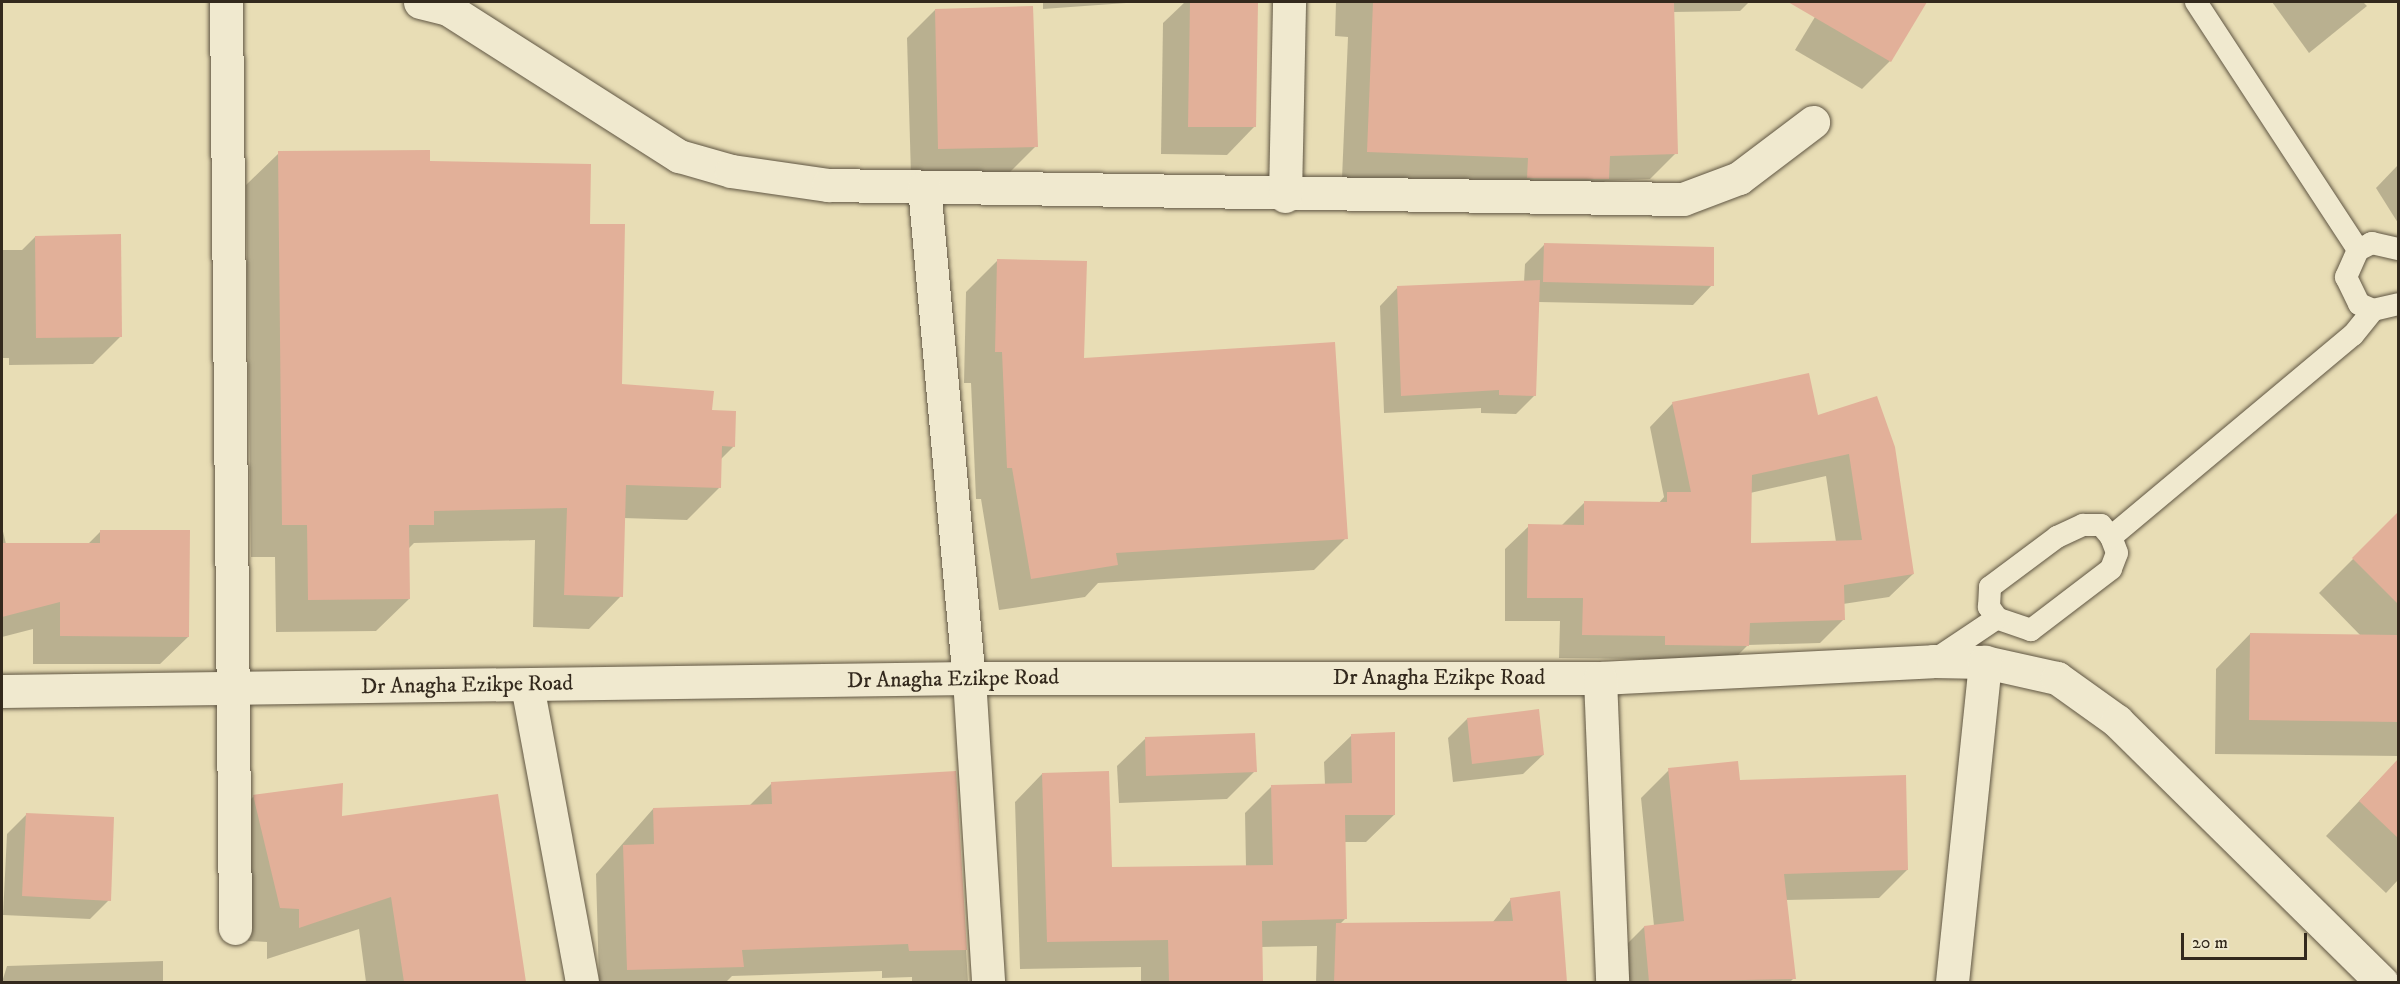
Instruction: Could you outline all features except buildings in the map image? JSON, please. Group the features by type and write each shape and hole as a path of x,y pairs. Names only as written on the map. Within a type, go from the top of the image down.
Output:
{"street":[{"path":"226,2 235,928"},
{"path":"420,2 448,9 679,156 828,185 1285,196 1683,199 1739,178 1813,122"},
{"path":"1285,196 1289,2"},
{"path":"924,187 969,678 988,982"},
{"name":"Dr Anagha Ezikpe Road","path":"2,691 969,678 1600,678 1933,661 1985,662 2056,678 2117,721 2382,982"},
{"path":"1952,982 1985,662"},
{"path":"1600,678 1612,982"},
{"path":"527,685 582,982"}],"lane":[{"path":"2196,2 2358,250"},
{"path":"2390,309 2349,292 2348,263 2358,250 2372,243 2398,249"},
{"path":"2111,537 2353,335 2390,309"},
{"path":"2083,525 2101,525 2111,537 2117,553 2111,569 2031,630 1997,618 1989,607 1990,587 2056,537 2083,525"},
{"path":"1933,661 1997,618"}]}
